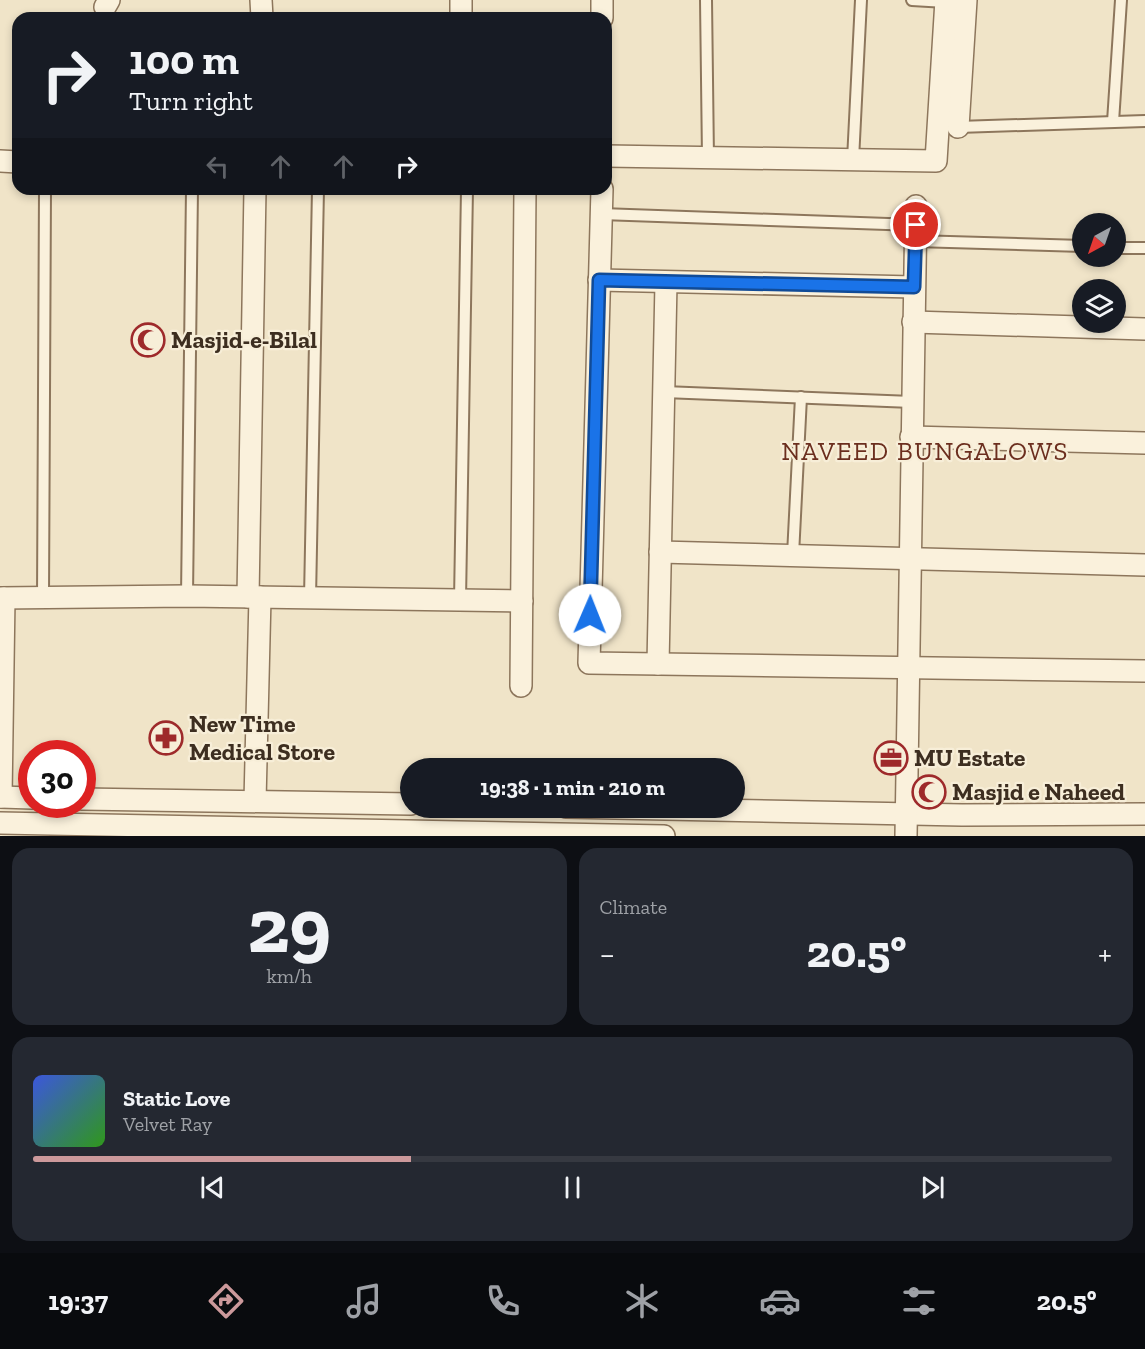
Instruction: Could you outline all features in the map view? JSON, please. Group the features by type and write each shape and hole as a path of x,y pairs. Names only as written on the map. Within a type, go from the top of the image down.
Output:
{"street":[{"path":"612,156 936,161 953,1"},
{"path":"953,1 958,127"},
{"path":"255,195 255,801"},
{"path":"521,686 525,195"},
{"path":"602,195 589,663 1145,671"},
{"path":"906,836 916,224"},
{"path":"599,280 914,287"},
{"path":"657,664 666,283"},
{"path":"913,322 1145,328"},
{"path":"911,437 1145,443"},
{"path":"660,552 1145,565"},
{"path":"18,798 0,797 2,598 187,596 522,601"},
{"path":"96,799 400,804"},
{"path":"371,803 371,832"},
{"path":"745,811 907,814 1145,814"},
{"path":"0,823 664,836"}],"lane":[{"path":"706,0 708,158"},
{"path":"853,160 861,0"},
{"path":"912,0 953,1"},
{"path":"1113,122 1121,0"},
{"path":"958,127 1145,121"},
{"path":"43,598 45,195"},
{"path":"187,596 192,195"},
{"path":"310,598 318,195"},
{"path":"460,600 467,195"},
{"path":"601,214 916,224 1072,245"},
{"path":"1126,248 1145,249"},
{"path":"664,392 912,402"},
{"path":"793,555 801,397"}],"place":[{"name":"Masjid-e-Bilal","path":"148,340"},
{"name":"New Time Medical Store","path":"166,738"},
{"name":"MU Estate","path":"891,758"},
{"name":"Masjid e Naheed","path":"929,792"}],"district":[{"name":"NAVEED BUNGALOWS","path":"925,451"}],"route":[{"path":"590,615 599,280 914,287 916,225"}]}
